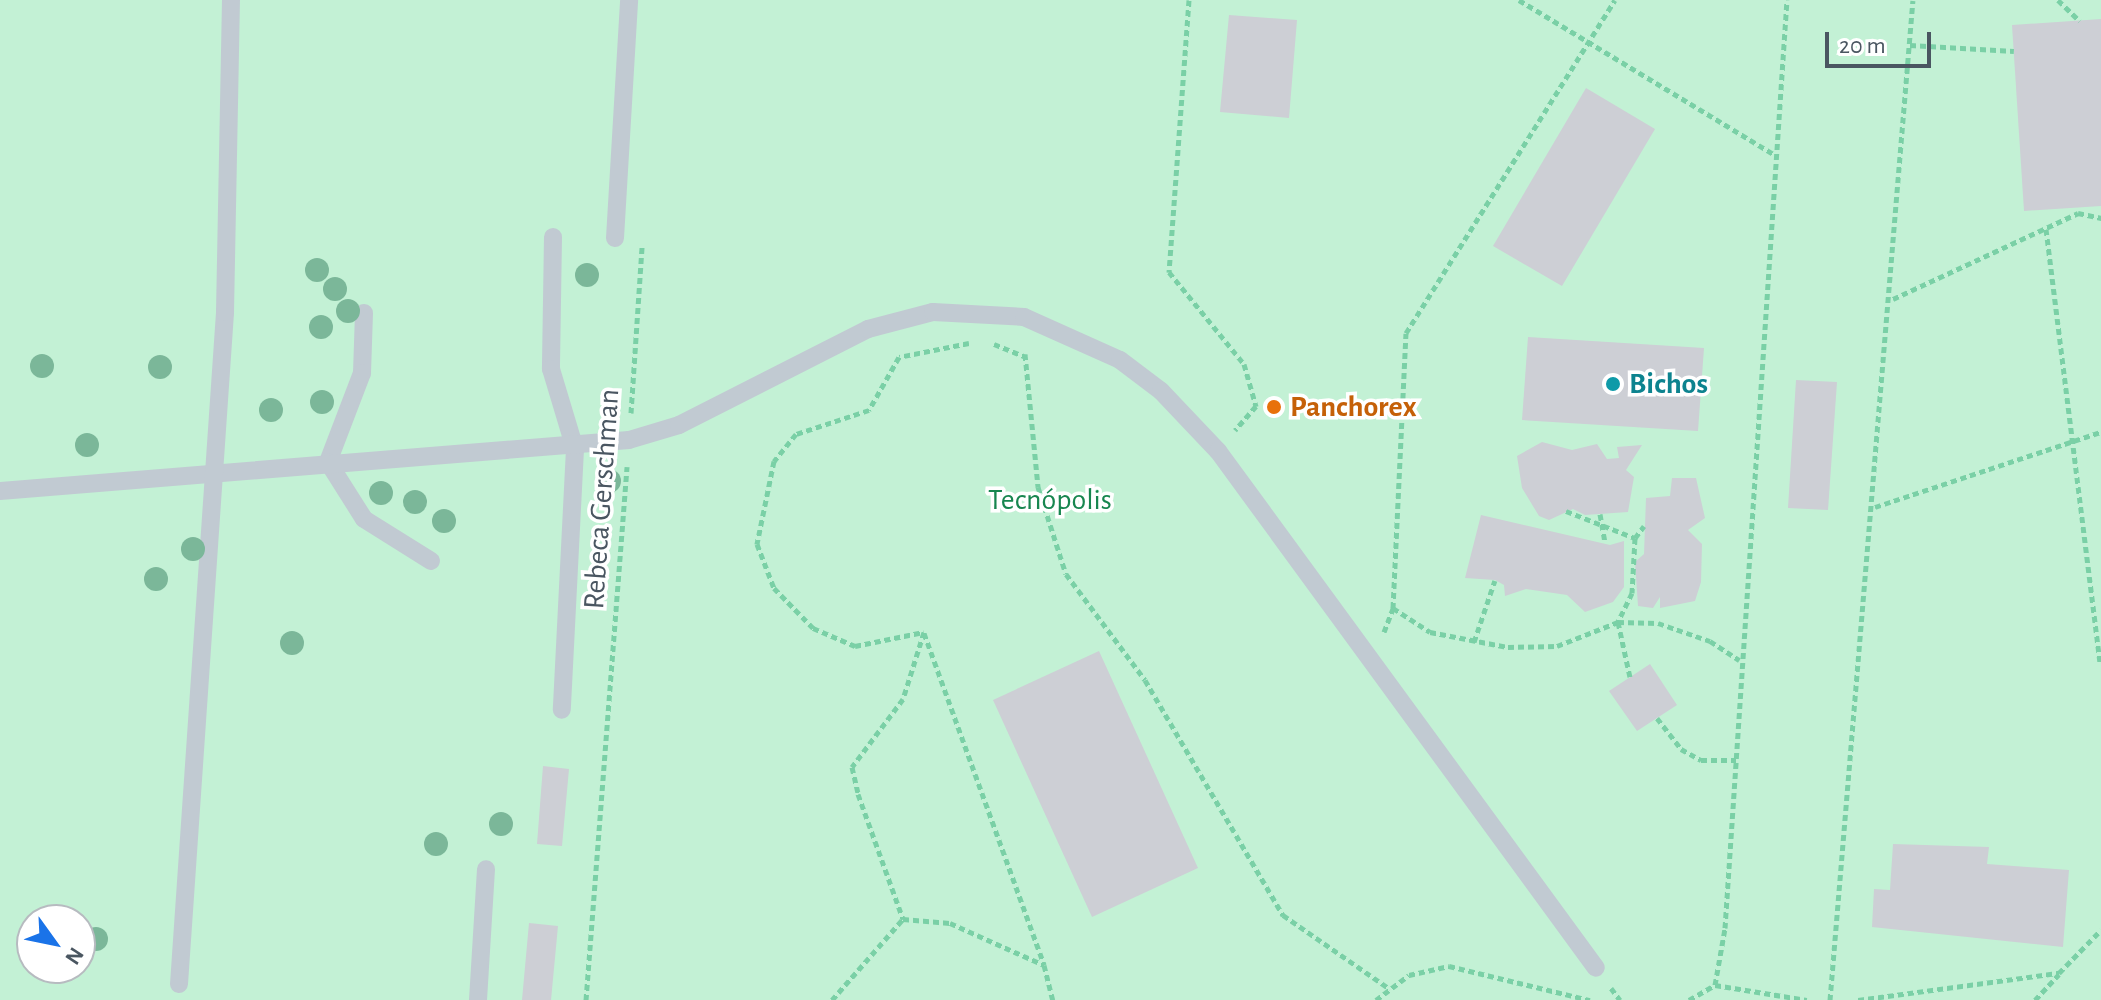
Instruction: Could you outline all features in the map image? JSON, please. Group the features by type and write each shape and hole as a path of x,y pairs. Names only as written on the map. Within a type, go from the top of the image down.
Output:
{"lane":[{"path":"179,984 216,469 231,0"},
{"path":"615,238 629,0"},
{"path":"553,237 551,369 575,449 562,710"},
{"path":"0,491 216,469 575,449 629,440 679,425 868,329 933,312 1024,317 1120,360 1218,451 1596,968"},
{"path":"328,462 362,373 364,313"},
{"path":"328,462 364,519 431,561"},
{"path":"478,1000 486,869"}],"path":[{"path":"1189,0 1169,272 1244,364 1256,406 1218,451"},
{"path":"1519,0 1777,156"},
{"path":"1374,661 1393,608 1406,333 1615,0"},
{"path":"1715,985 1736,760 1740,661 1787,0"},
{"path":"1830,1000 1893,299 1913,0"},
{"path":"2058,0 2080,21"},
{"path":"1910,45 2014,51"},
{"path":"1893,299 2046,229 2077,210 2101,218"},
{"path":"2046,229 2100,664"},
{"name":"Rebeca Gerschman","path":"586,1000 642,236"},
{"path":"1024,317 1038,487 1066,574 1145,680 1283,915 1390,989"},
{"path":"924,632 855,646 813,628 774,588 757,544 774,461 796,434 869,410 899,357 984,340 1026,357"},
{"path":"1875,507 2101,432"},
{"path":"1566,511 1600,528 1635,538"},
{"path":"1600,514 1605,543"},
{"path":"1630,677 1618,622 1632,593 1635,538 1644,526"},
{"path":"1474,642 1495,580"},
{"path":"1393,608 1430,632 1474,642 1557,646 1618,622 1684,630 1740,661"},
{"path":"903,919 852,767 903,699 924,632"},
{"path":"924,632 1044,965 1053,1000"},
{"path":"1657,718 1681,749 1701,760 1736,760"},
{"path":"903,919 950,923 1044,965"},
{"path":"832,1000 903,919"},
{"path":"2035,1000 2101,930"},
{"path":"1376,1000 1409,975 1449,966 1590,1000"},
{"path":"1858,1000 2059,973"},
{"path":"1689,1000 1715,985 1807,1000"}],"green space":[{"name":"Tecnópolis","path":"0,0 2101,0 2101,1000 0,1000"}],"building":[{"path":"1229,15 1297,20 1289,118 1220,112"},
{"path":"2101,19 2101,206 2024,211 2012,25"},
{"path":"1586,88 1655,129 1562,286 1493,246"},
{"name":"Bichos","path":"1528,337 1704,348 1698,431 1522,420"},
{"path":"1796,380 1837,382 1828,510 1788,508"},
{"path":"1542,442 1572,450 1597,444 1607,459 1619,458 1617,447 1642,445 1626,470 1634,477 1628,512 1585,515 1573,509 1549,520 1539,516 1522,488 1517,456"},
{"path":"1672,478 1696,478 1705,518 1688,530 1702,544 1701,582 1695,601 1660,608 1660,597 1653,608 1638,606 1635,562 1644,554 1646,498 1670,496"},
{"path":"1481,515 1610,545 1624,541 1624,587 1613,602 1585,612 1567,595 1526,589 1505,596 1504,585 1495,580 1465,578"},
{"path":"1099,651 1198,868 1092,917 993,700"},
{"path":"1650,664 1677,705 1637,731 1609,691"},
{"path":"543,766 569,769 562,846 537,844"},
{"path":"1893,844 1989,847 1987,864 2069,870 2063,947 1872,927 1874,889 1890,890"},
{"path":"529,923 558,926 551,1000 522,1000"}],"place":[{"name":"Bichos","path":"1613,384"},
{"name":"Panchorex","path":"1274,407"}]}
